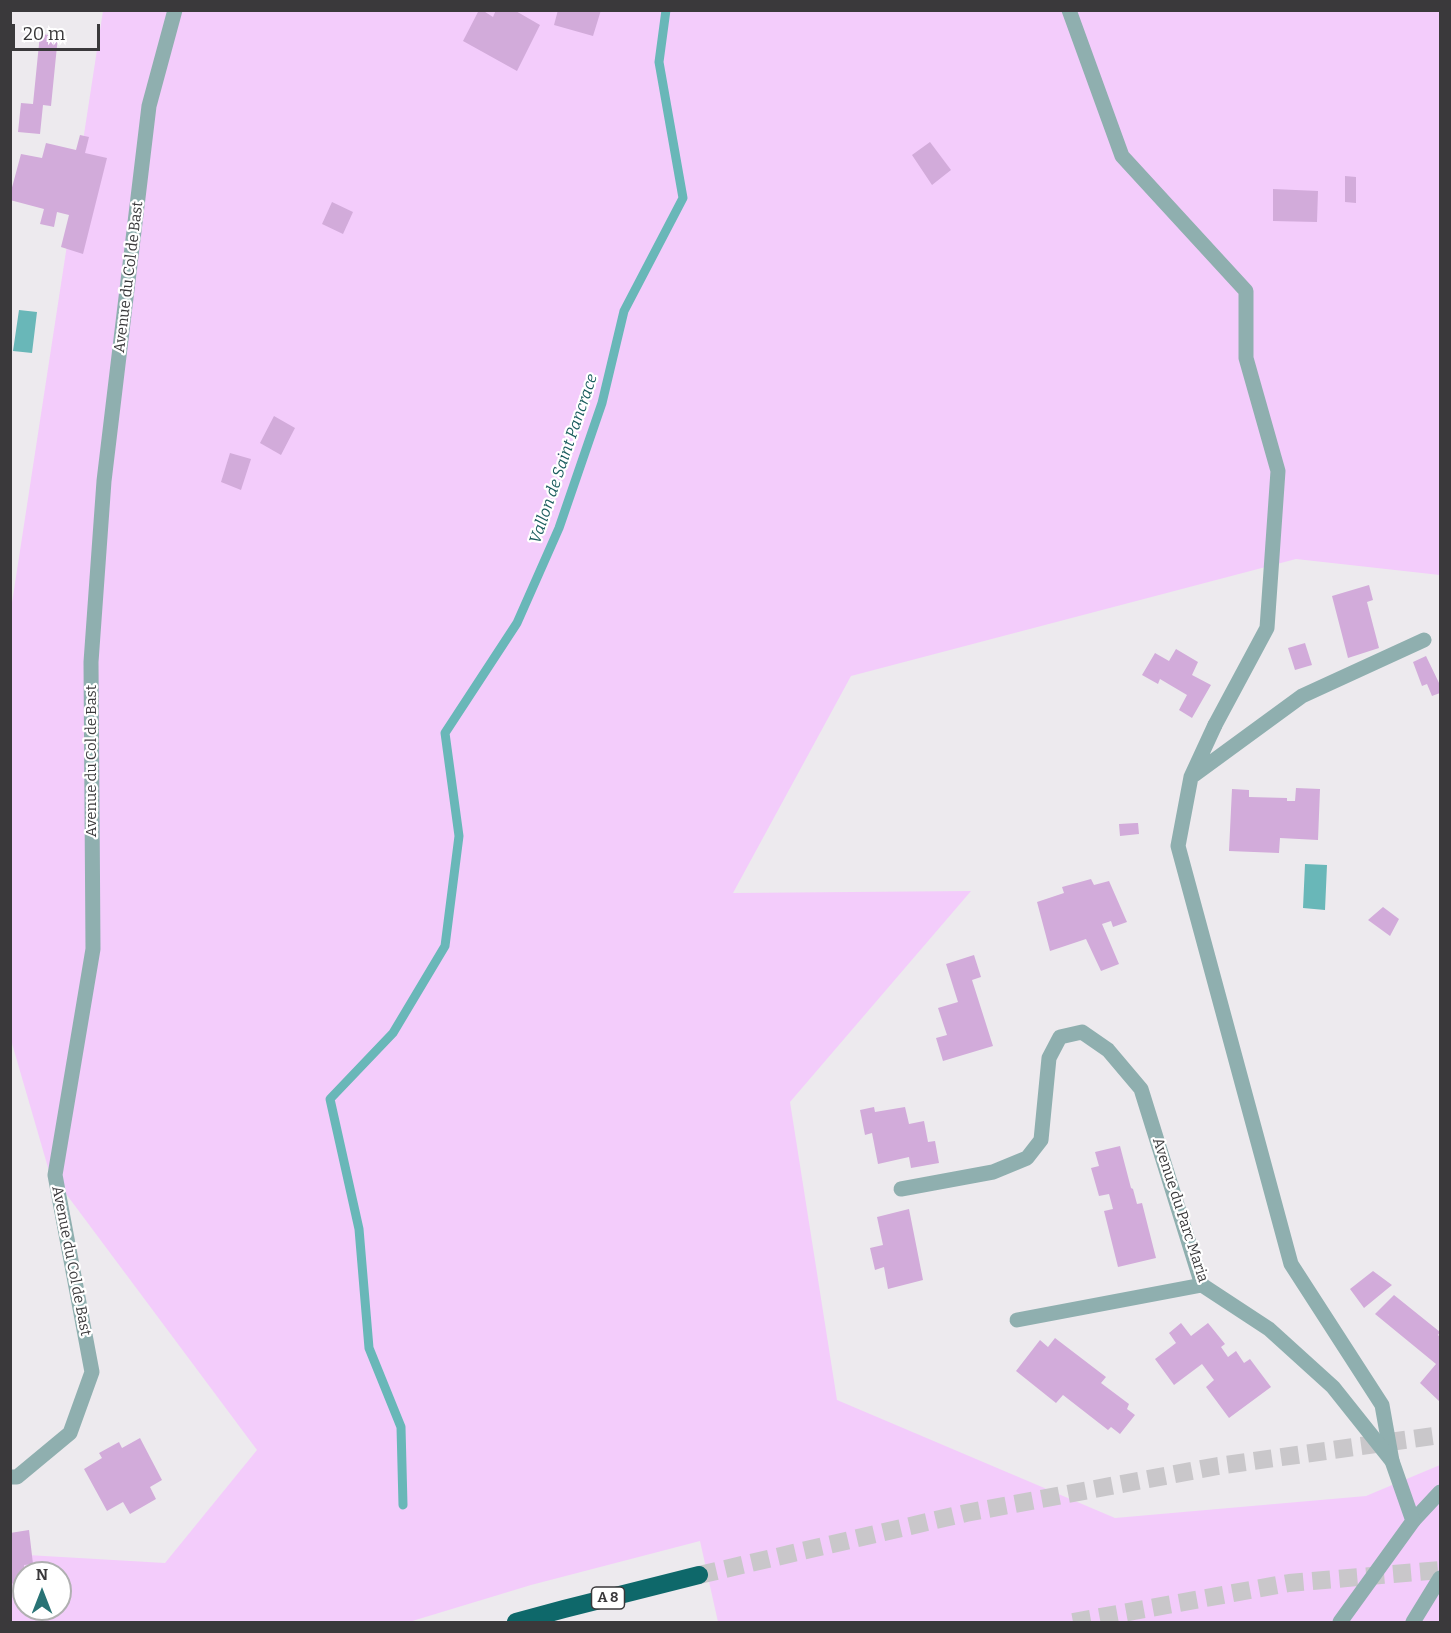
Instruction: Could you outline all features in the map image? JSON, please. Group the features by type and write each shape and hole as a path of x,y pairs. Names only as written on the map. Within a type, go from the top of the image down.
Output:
{"highway":[{"name":"A 8","path":"516,1623 699,1575"}],"street":[{"name":"Avenue du Col de Bast","path":"10,1477 17,1478 70,1433 92,1372 55,1175 93,949 92,662 104,481 149,106 175,10"},
{"path":"1069,10 1122,156 1246,291 1246,358 1278,471 1267,628 1215,725 1191,777 1178,846 1291,1264 1382,1405 1392,1461"},
{"path":"1191,777 1302,696 1424,640"},
{"name":"Avenue du Parc Maria","path":"901,1189 993,1172 1027,1158 1041,1140 1049,1058 1060,1037 1082,1032 1108,1050 1141,1089 1202,1285 1269,1329 1333,1387 1392,1461 1413,1521"},
{"path":"1017,1320 1202,1285"},
{"path":"1340,1623 1413,1521 1440,1492"},
{"path":"1413,1623 1440,1578"}],"shaded area":[{"path":"103,11 1440,11 1440,575 1296,559 851,676 733,893 971,891 790,1102 837,1400 1115,1518 1366,1496 1440,1465 1440,1622 718,1622 700,1541 531,1585 409,1622 11,1622 10,1554 165,1563 257,1450 49,1171 11,1040 11,609"}],"water":[{"path":"19,310 37,312 32,353 13,351"},
{"path":"1305,864 1327,865 1325,910 1303,908"}],"building":[{"path":"479,10 493,17 496,10 514,10 540,25 517,71 463,41"},
{"path":"558,10 601,10 593,36 554,25"},
{"path":"40,34 58,36 51,106 43,105 40,134 18,132 21,103 33,104"},
{"path":"80,135 89,137 85,153 107,158 83,254 61,247 69,215 57,212 54,227 40,224 44,209 10,200 21,154 42,158 46,143 76,150"},
{"path":"930,142 951,170 932,185 912,155"},
{"path":"1345,176 1356,177 1356,203 1345,202"},
{"path":"1273,189 1318,191 1317,222 1273,221"},
{"path":"332,202 353,212 343,234 322,224"},
{"path":"274,416 295,428 281,455 260,443"},
{"path":"230,453 251,459 241,490 221,482"},
{"path":"1369,585 1373,600 1367,602 1379,648 1348,658 1332,596"},
{"path":"1305,643 1312,665 1295,670 1288,648"},
{"path":"1176,649 1198,662 1192,675 1211,685 1192,718 1179,710 1187,695 1160,679 1158,684 1142,675 1155,653 1169,661"},
{"path":"1426,656 1440,685 1440,693 1432,696 1427,684 1422,686 1413,662"},
{"path":"1296,788 1320,789 1318,840 1280,838 1279,853 1229,851 1232,789 1249,790 1249,797 1287,798 1287,801 1295,801"},
{"path":"1138,823 1139,834 1120,836 1119,824"},
{"path":"1091,879 1094,885 1109,881 1127,922 1113,927 1111,921 1102,924 1119,964 1101,971 1086,939 1050,951 1037,902 1064,893 1062,887"},
{"path":"1383,907 1399,919 1390,936 1368,920"},
{"path":"974,955 981,977 972,980 993,1046 943,1061 936,1038 947,1035 938,1008 958,1002 946,964"},
{"path":"874,1107 875,1112 905,1107 909,1124 924,1121 928,1142 935,1141 939,1163 911,1168 909,1157 878,1164 872,1133 865,1135 860,1110"},
{"path":"1120,1146 1137,1204 1142,1203 1156,1258 1118,1267 1104,1211 1113,1209 1109,1194 1099,1196 1091,1168 1099,1166 1095,1152"},
{"path":"909,1209 923,1280 888,1289 884,1267 875,1270 870,1248 883,1245 877,1217"},
{"path":"1373,1271 1392,1285 1364,1308 1350,1289"},
{"path":"1394,1295 1440,1332 1438,1335 1440,1337 1440,1402 1420,1383 1436,1364 1375,1314"},
{"path":"1181,1323 1191,1336 1208,1323 1225,1344 1221,1347 1228,1357 1236,1351 1244,1363 1250,1359 1271,1387 1229,1418 1206,1387 1214,1380 1202,1364 1174,1385 1155,1359 1176,1343 1169,1333"},
{"path":"1055,1338 1106,1377 1101,1383 1129,1404 1127,1409 1135,1415 1120,1434 1111,1427 1108,1430 1063,1395 1056,1403 1016,1371 1040,1340 1048,1347"},
{"path":"140,1438 162,1480 150,1487 156,1499 130,1514 123,1502 107,1511 84,1469 102,1458 99,1453 119,1442 122,1448"},
{"path":"29,1530 33,1561 12,1561 12,1584 10,1584 10,1533"}],"waterway":[{"name":"Vallon de Saint Pancrace","path":"403,1505 401,1427 369,1348 359,1229 330,1099 393,1033 445,946 459,836 445,733 517,623 559,528 602,403 624,311 683,198 659,62 666,10"}],"tunnel":[{"path":"699,1575 966,1513 1218,1466 1440,1435"},
{"path":"1073,1622 1289,1583 1440,1570"}]}
